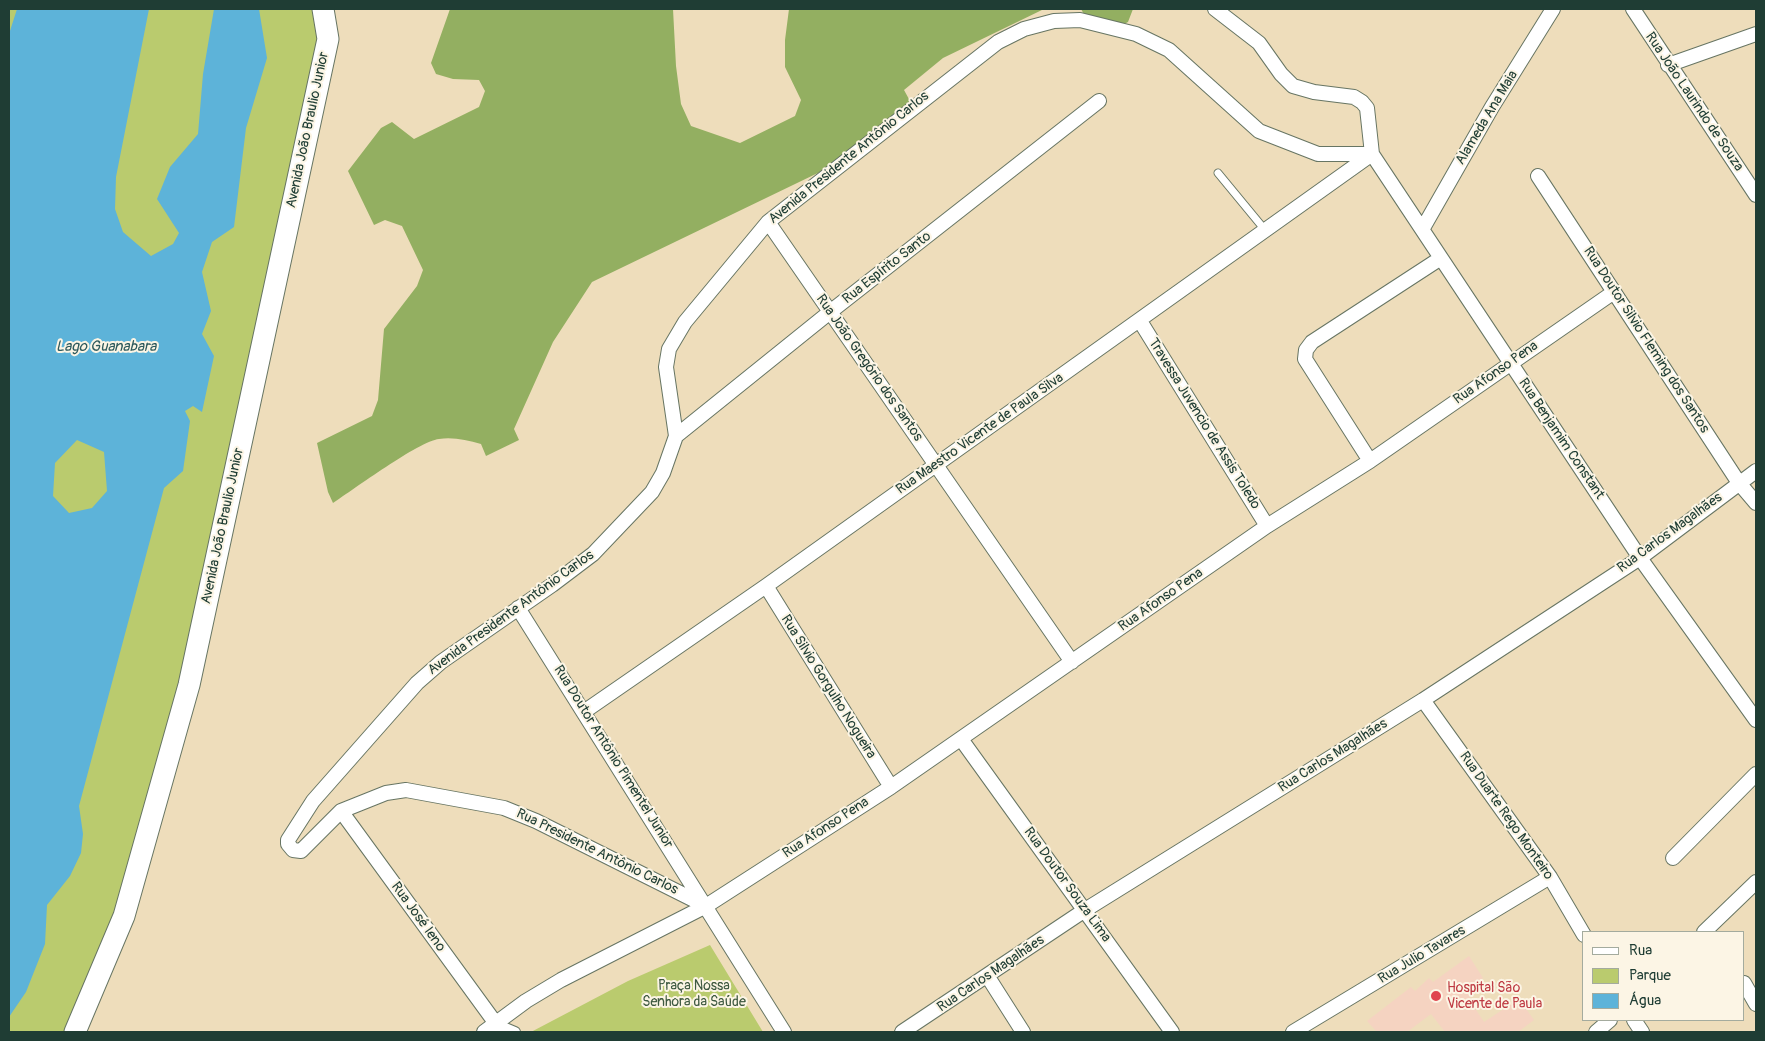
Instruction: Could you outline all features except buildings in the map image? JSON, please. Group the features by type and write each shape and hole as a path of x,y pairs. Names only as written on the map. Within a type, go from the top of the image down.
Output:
{"main road":[{"name":"Avenida João Braulio Junior","path":"74,1032 124,916 189,685 328,39 323,9"}],"street":[{"path":"1215,9 1259,42 1281,74 1293,86 1314,92 1354,97 1362,102 1367,108 1372,154"},
{"name":"Alameda Ana Maia","path":"1423,228 1492,107 1553,9"},
{"name":"Rua João Laurindo de Souza","path":"1633,9 1668,65 1756,195"},
{"name":"Avenida Presidente Antônio Carlos","path":"298,852 293,850 288,844 288,840 313,801 399,701 441,662 593,554 639,507 663,473 676,436 666,367 669,349 685,322 768,222 998,42 1024,29 1054,21 1080,20 1136,34 1169,50 1259,131 1318,154 1372,154"},
{"path":"1668,65 1756,34"},
{"name":"Rua Espírito Santo","path":"676,436 830,312 1099,101"},
{"name":"Rua Benjamim Constant","path":"1372,154 1423,228 1640,558 1756,720"},
{"name":"Rua Maestro Vicente de Paula Silva","path":"585,711 766,586 1372,154"},
{"name":"Rua Doutor Silvio Fleming dos Santos","path":"1538,176 1739,483 1756,504"},
{"name":"Rua João Gregório dos Santos","path":"768,222 1072,662"},
{"path":"1370,461 1305,359 1306,350 1312,342 1441,258"},
{"name":"Rua Afonso Pena","path":"706,906 891,787 1267,526 1370,461 1614,292"},
{"name":"Travessa Juvencio de Assis Toledo","path":"1140,321 1267,526"},
{"name":"Rua Carlos Magalhães","path":"902,1032 988,977 1085,910 1424,700 1640,558 1756,471"},
{"name":"Rua Silvio Gorgulho Nogueira","path":"766,586 891,787"},
{"name":"Rua Doutor Antônio Pimentel Junior","path":"518,608 585,711 784,1032"},
{"name":"Rua Duarte Rego Monteiro","path":"1424,700 1550,877 1582,932"},
{"name":"Rua Doutor Souza Lima","path":"961,739 1172,1032"},
{"path":"1673,858 1756,774"},
{"name":"Rua Presidente Antônio Carlos","path":"298,852 306,848 341,811 386,793 406,790 504,808 536,821 706,906"},
{"name":"Rua José Ieno","path":"341,811 498,1028"},
{"name":"Rua Julio Tavares","path":"1293,1032 1550,877"},
{"path":"1710,930 1756,882"},
{"path":"484,1032 498,1028 561,980 706,906"},
{"path":"988,977 1023,1032"},
{"path":"1745,985 1756,1004"},
{"path":"1596,1032 1609,1021"},
{"path":"1635,1021 1642,1032"},
{"path":"498,1028 515,1032"}],"lane":[{"path":"1218,173 1265,230"}],"shaded area":[{"name":"Hospital São Vicente de Paula","path":"1469,956 1483,978 1470,986 1475,993 1469,999 1484,1022 1519,999 1534,1020 1518,1032 1445,1032 1431,1014 1407,1032 1377,1032 1367,1021 1411,987 1415,991 1429,978 1433,982"}],"green space":[{"name":"Lago Guanabara","path":"9,9 323,9 328,39 189,685 75,1032 9,1032"},
{"path":"450,9 673,9 676,66 681,104 691,126 740,143 795,116 801,100 785,67 785,40 789,9 1044,9 943,58 904,90 910,101 893,123 822,171 592,282 553,342 514,429 519,440 486,456 481,444 450,438 430,442 402,457 333,503 328,492 317,443 372,416 378,400 384,329 417,286 423,270 402,226 385,220 374,225 348,171 381,128 392,122 414,139 479,107 485,91 479,80 453,79 436,74 431,63"},
{"path":"1081,9 1133,9 1128,22 1118,27 1085,16"},
{"name":"Praça Nossa Senhora da Saúde","path":"710,945 763,1032 531,1032 628,981"}],"water":[{"name":"Lago Guanabara","path":"17,9 149,9 116,177 115,209 123,232 151,256 173,244 179,233 157,199 170,167 198,134 203,74 214,9 259,9 267,58 246,128 234,227 212,242 202,272 211,311 202,334 214,356 202,412 193,406 185,411 190,421 183,471 164,488 79,806 83,834 81,853 70,876 47,905 45,944 26,992 9,1017 9,34","holes":["77,440 104,452 107,491 92,508 69,513 53,496 55,463"]}],"place":[{"name":"Hospital São Vicente de Paula","path":"1436,996"}]}
